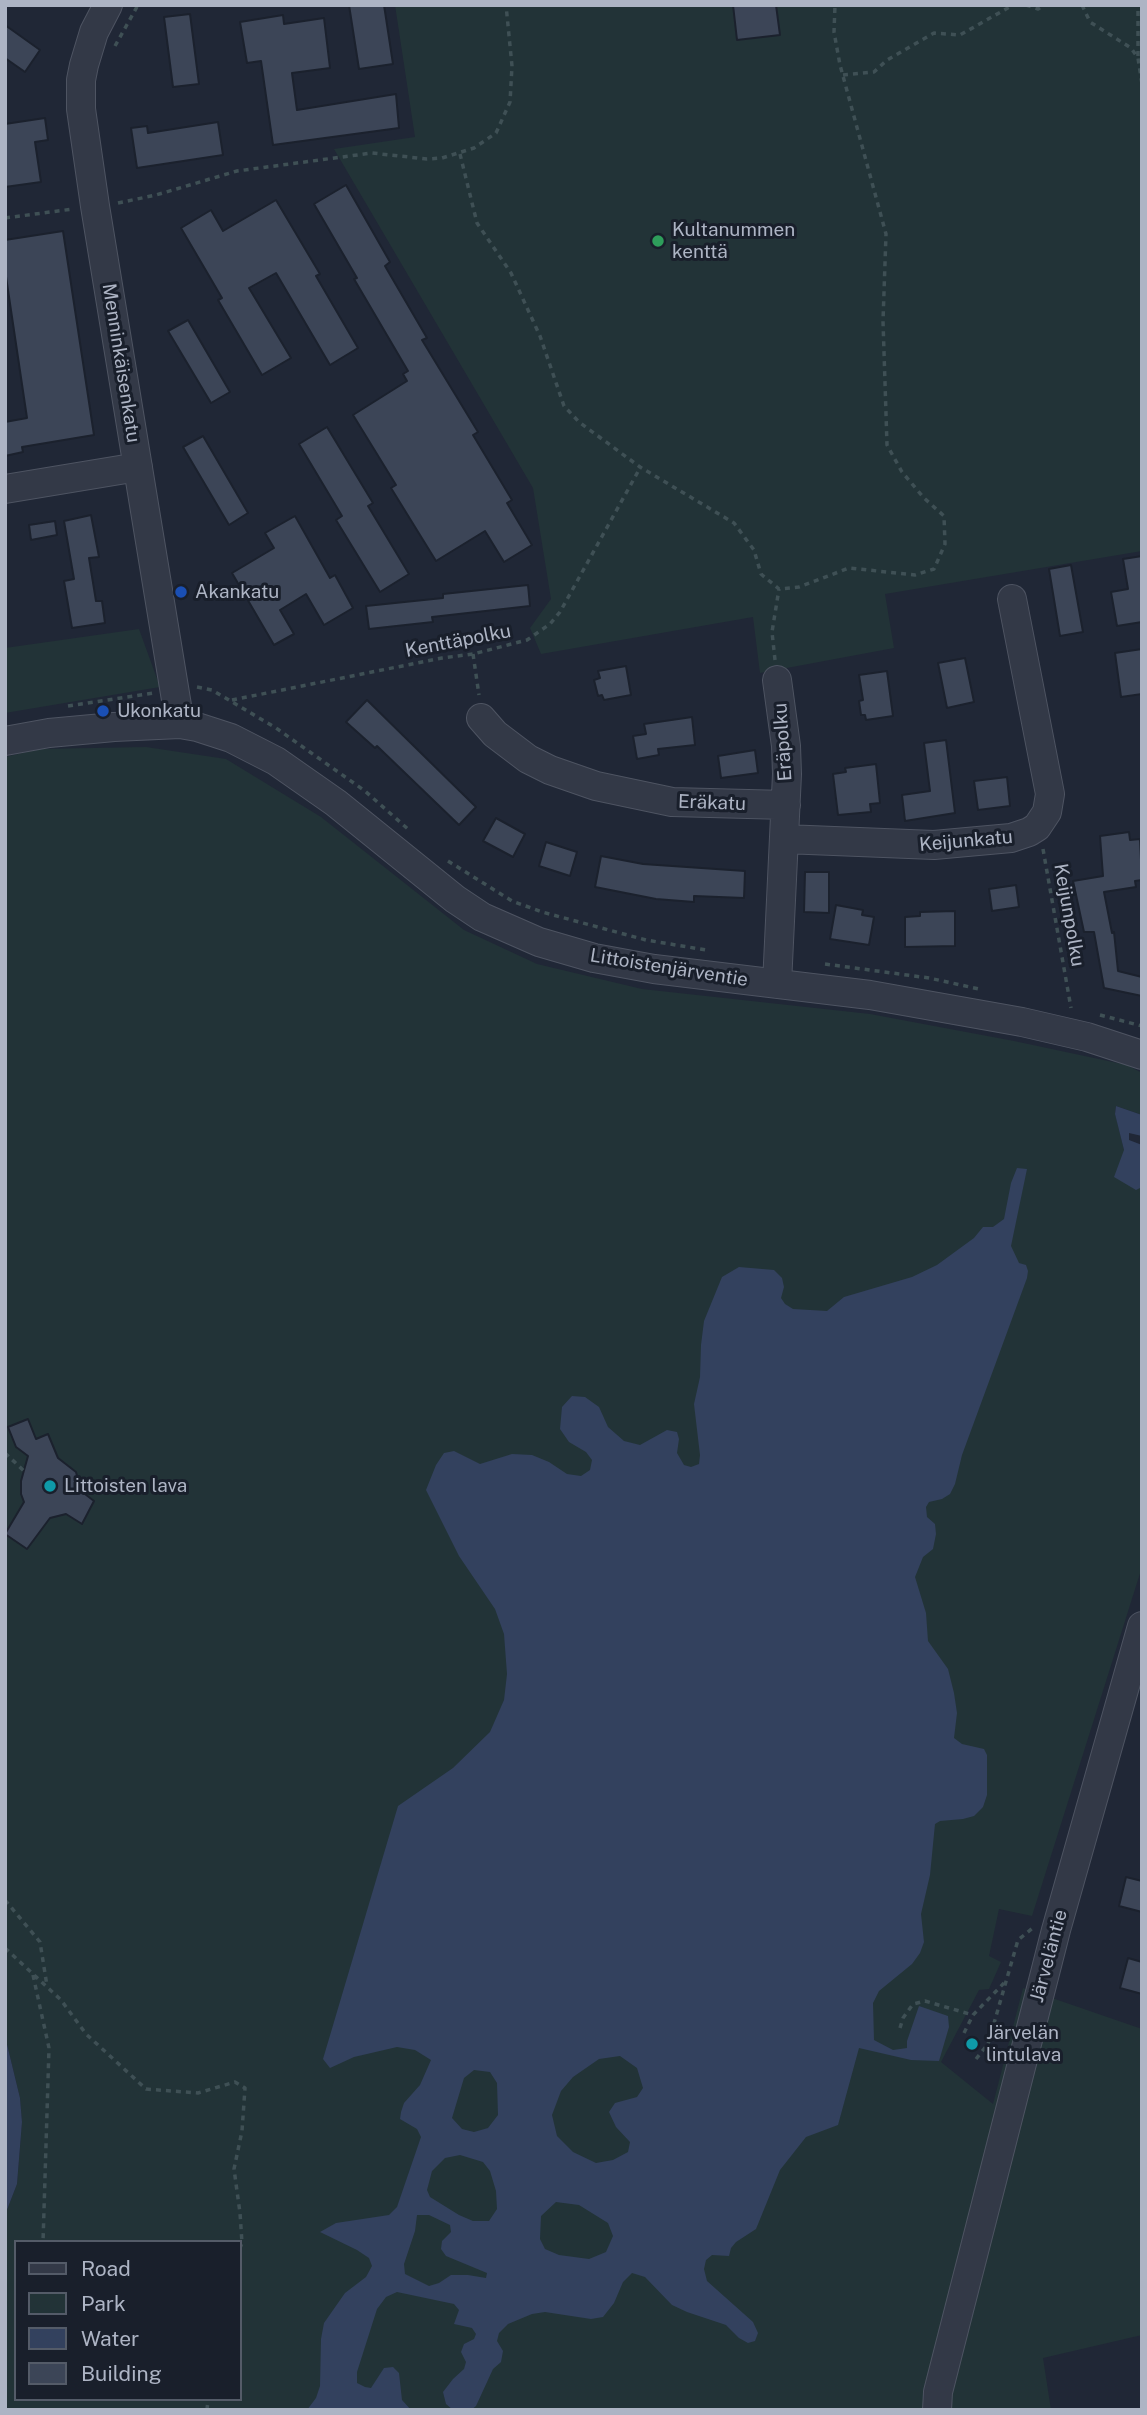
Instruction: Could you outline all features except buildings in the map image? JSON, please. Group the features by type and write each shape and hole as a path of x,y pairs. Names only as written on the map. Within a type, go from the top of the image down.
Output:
{"street":[{"name":"Menninkäisenkatu","path":"108,5 88,50 81,80 81,109 94,206 180,724"},
{"path":"5,489 138,467"},
{"name":"Keijunkatu","path":"784,839 934,845 1011,838 1037,827 1047,813 1050,794 1012,599"},
{"name":"Eräpolku","path":"777,680 786,746 786,805"},
{"name":"Eräkatu","path":"481,718 495,734 528,759 550,770 596,786 672,802 786,805"},
{"name":"Littoistenjärventie","path":"5,741 63,732 180,724 231,738 276,761 336,803 455,899 482,917 565,950 621,964 870,995 1022,1022 1087,1037 1142,1055"},
{"path":"777,984 786,805"},
{"name":"Järveläntie","path":"937,2410 937,2392 1056,1930 1142,1626"}],"path":[{"path":"111,55 138,5"},
{"path":"5,218 156,195 237,171 362,154 427,159 460,154 486,142 496,133 510,102 512,66 506,5"},
{"path":"460,154 477,223 511,273 540,336 564,405 579,422 640,467 734,523 754,550 761,574 779,589 799,587 849,568 915,575 934,569 945,544 944,516 902,472 887,445 883,321 886,234 843,75 834,32 835,5"},
{"path":"843,75 874,72 887,60 934,33 960,35 1013,5"},
{"path":"1026,5 1038,9 1044,5"},
{"path":"1082,5 1090,22 1131,48 1138,58"},
{"path":"1138,5 1138,58 1142,84"},
{"name":"Kenttäpolku","path":"230,701 473,654 527,640 539,633 560,612 640,467"},
{"path":"777,680 772,632 779,589"},
{"path":"473,654 481,718"},
{"path":"66,706 204,687 320,758 365,791 414,834"},
{"name":"Keijunpolku","path":"1037,827 1071,1008"},
{"path":"440,855 512,901 542,912 646,940 715,951"},
{"path":"816,963 929,978"},
{"path":"5,1453 24,1471"},
{"path":"5,1900 40,1942 47,1986"},
{"path":"976,2059 988,2044 1018,1940 1031,1927 1056,1930"},
{"path":"5,1948 61,2000 86,2034 146,2089 198,2093 236,2082 245,2088 242,2131 234,2169 242,2240"},
{"path":"33,1973 49,2048 43,2240"},
{"path":"964,2033 973,2015 1006,1981"},
{"path":"900,2028 902,2018 913,2004 925,2001 973,2015"}],"green space":[{"path":"395,5 1142,5 1142,551 885,594 894,648 760,673 753,617 541,654 530,628 551,599 533,488 334,149 415,137"},
{"path":"139,629 160,687 5,713 5,648"},
{"path":"146,747 226,759 321,817 464,930 537,964 642,989 870,1014 1127,1065 1142,1073 1142,1115 1116,1106 1115,1113 1124,1150 1142,1157 1142,1567 1032,1916 999,1909 989,1956 1001,1962 989,1989 979,1990 941,2062 993,2104 1023,1988 1142,2029 1142,2335 1043,2358 1051,2410 5,2410 5,2215 17,2184 22,2122 20,2098 5,2036 5,757 40,749"}],"water":[{"path":"1116,1106 1142,1115 1142,1136 1129,1133 1129,1140 1142,1145 1142,1187 1136,1190 1114,1177 1124,1150 1115,1114"},
{"path":"1017,1168 1027,1169 1011,1246 1019,1263 1026,1265 1027,1278 962,1455 955,1484 950,1494 929,1502 926,1507 927,1517 935,1524 936,1534 933,1549 923,1557 915,1577 926,1613 928,1641 948,1669 954,1693 957,1713 954,1738 962,1744 984,1749 987,1755 987,1795 983,1807 974,1816 935,1824 930,1875 921,1914 924,1942 912,1964 879,1991 873,2003 874,2040 893,2050 907,2048 919,2006 948,2016 949,2027 939,2061 911,2060 859,2048 838,2125 806,2137 780,2170 756,2229 736,2242 729,2256 712,2255 706,2260 704,2269 707,2281 753,2322 758,2333 755,2341 748,2343 726,2325 672,2305 645,2277 632,2273 623,2282 614,2303 603,2317 591,2319 545,2312 532,2314 508,2324 499,2333 497,2341 503,2351 501,2362 493,2369 476,2406 471,2410 453,2410 446,2404 443,2392 464,2369 466,2362 461,2352 464,2344 474,2339 476,2334 472,2328 454,2324 459,2310 454,2304 397,2292 386,2297 377,2309 357,2372 357,2383 371,2388 384,2368 393,2367 399,2373 402,2400 411,2410 307,2410 316,2398 320,2386 324,2323 345,2293 366,2277 372,2266 369,2258 357,2250 320,2232 336,2223 389,2215 397,2207 421,2137 417,2129 400,2119 401,2112 404,2103 420,2085 431,2060 415,2050 397,2047 354,2057 330,2068 323,2059 398,1806 453,1768 490,1732 504,1700 507,1674 504,1634 495,1609 459,1556 426,1490 436,1465 444,1453 454,1451 480,1464 512,1454 532,1455 567,1474 581,1476 590,1470 592,1460 586,1452 569,1442 560,1429 562,1407 572,1396 585,1397 599,1407 608,1427 624,1441 640,1445 667,1430 677,1432 677,1453 684,1465 691,1467 699,1464 694,1404 700,1377 701,1345 704,1321 722,1277 739,1267 774,1270 782,1278 784,1287 781,1298 785,1304 793,1309 827,1311 844,1297 912,1277 937,1265 974,1238 983,1227 993,1227 1004,1219 1011,1183","holes":["620,2056 637,2068 643,2088 637,2097 615,2103 609,2112 616,2127 630,2142 628,2152 613,2160 596,2163 573,2152 557,2136 552,2115 561,2091 573,2077 599,2059","474,2070 490,2072 497,2083 498,2115 488,2128 474,2132 462,2129 452,2118 464,2078","460,2155 483,2162 490,2171 496,2191 497,2209 489,2221 473,2221 430,2197 427,2190 432,2171 445,2158","556,2202 579,2205 608,2223 613,2236 606,2252 589,2259 559,2255 545,2249 540,2239 541,2216","417,2215 429,2215 450,2225 451,2232 442,2241 441,2249 446,2256 487,2273 486,2278 451,2275 429,2286 405,2274 404,2264 415,2231"]},
{"path":"5,2036 20,2098 22,2122 17,2184 5,2215"}],"place":[{"name":"Kultanummen kenttä","path":"658,241"},
{"name":"Akankatu","path":"181,592"},
{"name":"Ukonkatu","path":"103,711"},
{"name":"Littoisten lava","path":"50,1486"},
{"name":"Järvelän lintulava","path":"972,2044"}]}
